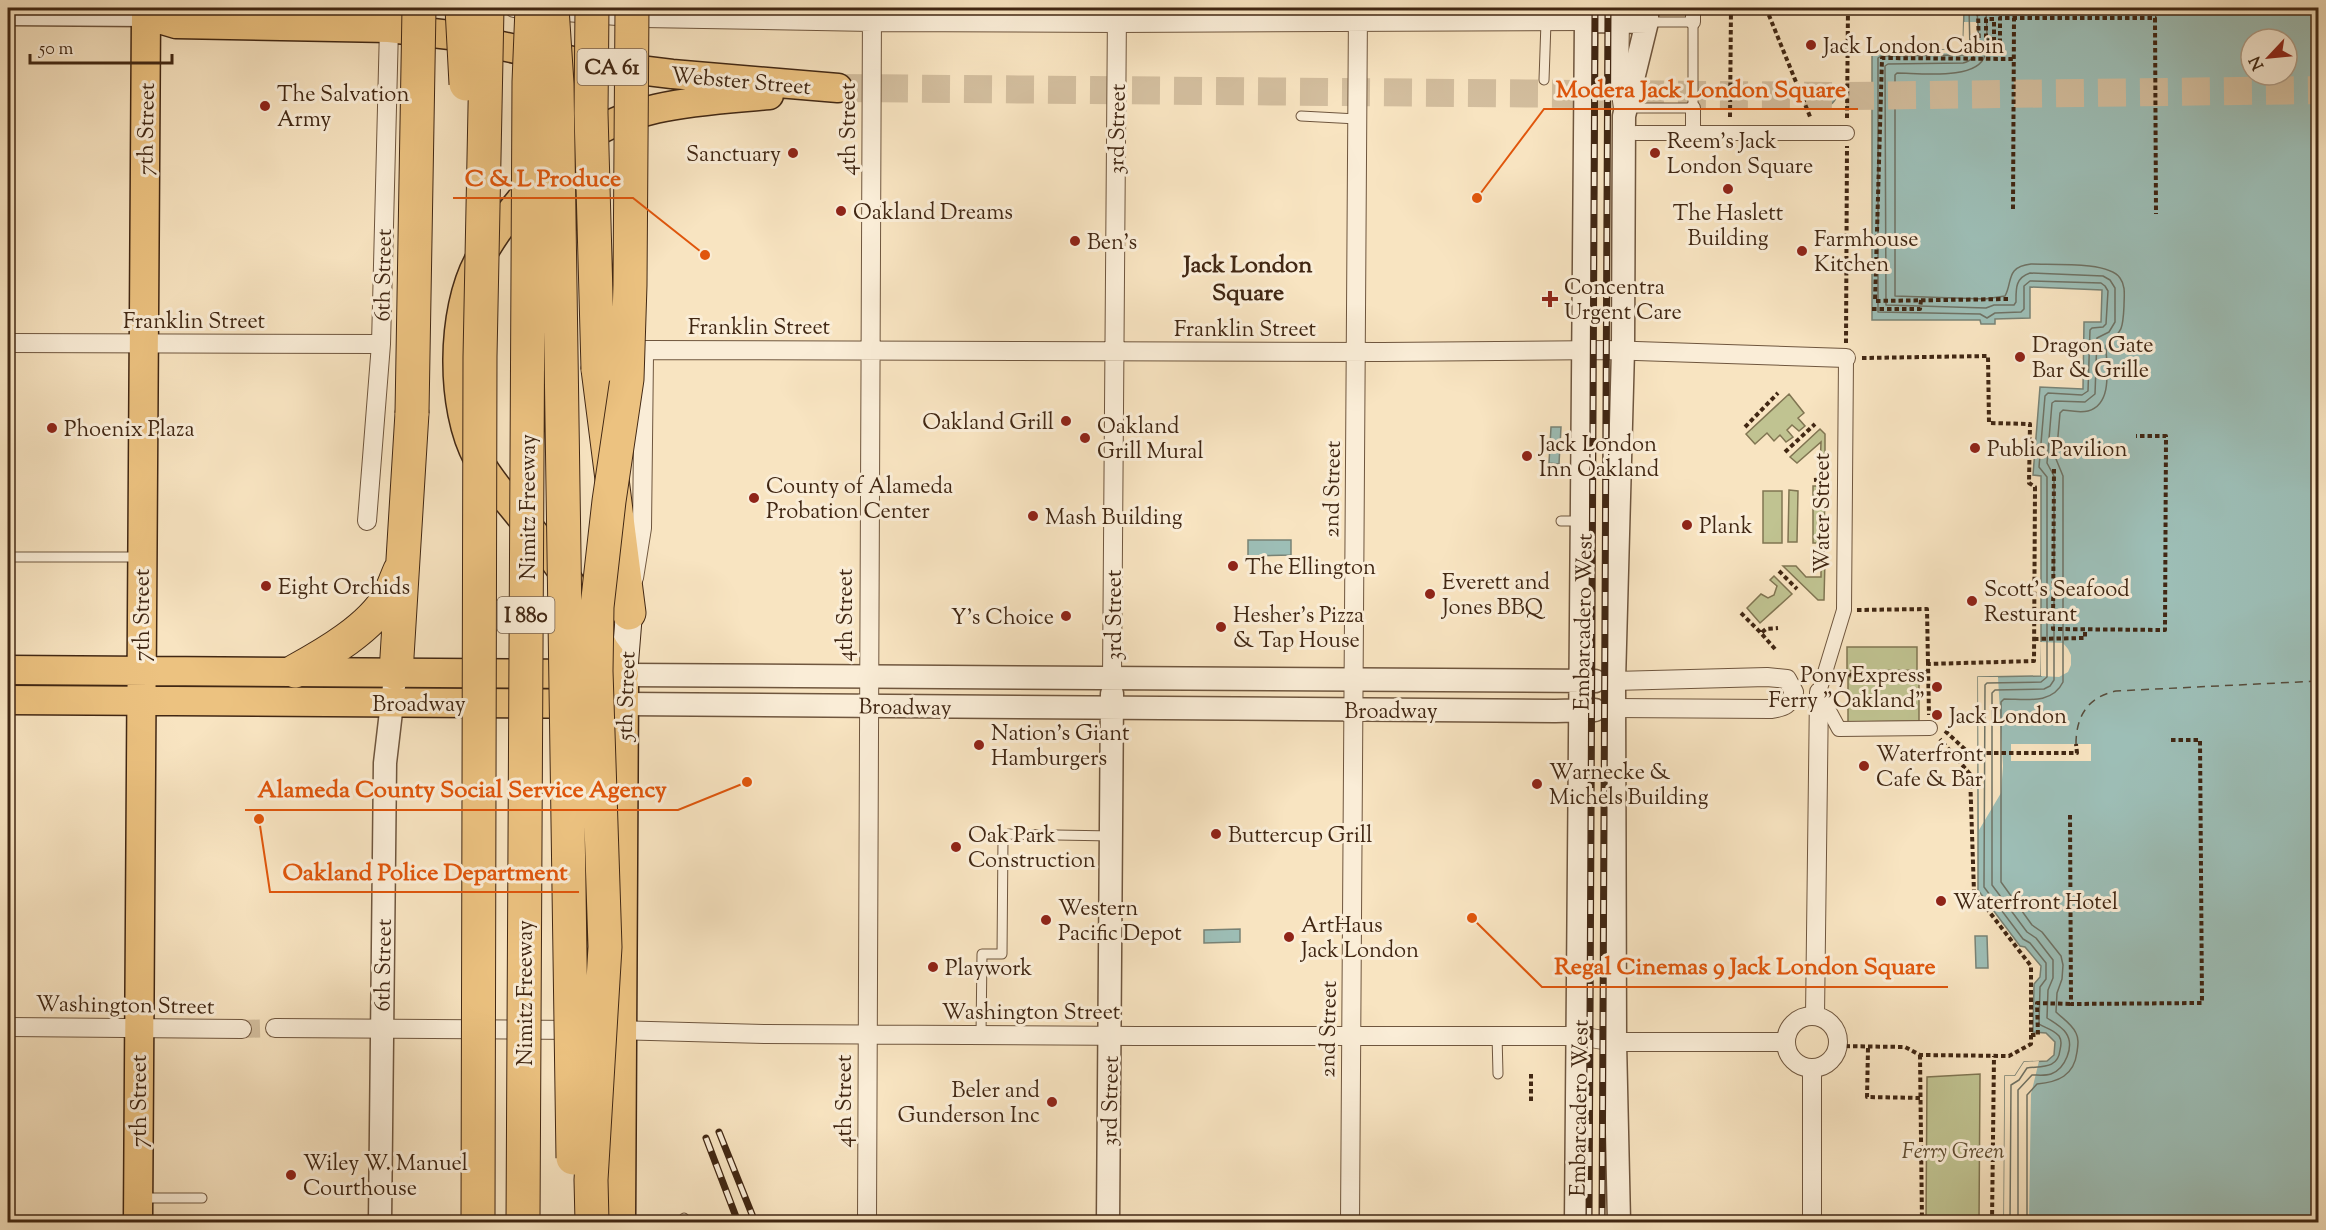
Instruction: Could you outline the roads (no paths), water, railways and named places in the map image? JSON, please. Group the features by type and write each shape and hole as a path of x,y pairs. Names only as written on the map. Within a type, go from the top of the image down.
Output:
{"highway":[{"path":"394,688 412,413 419,8"},
{"path":"462,8 480,357"},
{"name":"Nimitz Freeway","path":"478,1222 480,357 487,8"},
{"name":"Nimitz Freeway","path":"523,1222 529,82 532,8"},
{"path":"552,8 557,84 575,1222"},
{"path":"626,11 591,113 598,369 629,613"},
{"path":"592,1222 591,1180 605,947 596,671 597,607 609,501 627,378 630,285 626,11"},
{"path":"295,671 330,652 368,620 389,597 402,563"}],"main road":[{"name":"Webster Street","path":"153,10 176,24 389,28 450,35 582,63 672,74 838,88 673,105 609,126 582,141 531,188 478,262 465,297 459,334 457,369 465,430 477,459 495,486 572,585 604,648 624,675"},
{"name":"7th Street","path":"138,1210 144,343 153,10"},
{"name":"5th Street","path":"621,1222 624,675 629,613"},
{"name":"Broadway","path":"8,670 295,671 394,688 624,704"},
{"name":"Broadway","path":"8,700 141,700 624,675"}],"street":[{"path":"514,8 872,15 1358,15 1546,22 1620,21 1647,15"},
{"name":"Webster Street","path":"8,14 153,10"},
{"name":"4th Street","path":"867,1222 872,15"},
{"name":"3rd Street","path":"1108,1222 1117,15"},
{"name":"2nd Street","path":"1350,1222 1358,15"},
{"name":"Embarcadero West","path":"1618,1222 1614,681 1628,119 1647,15"},
{"name":"Embarcadero West","path":"1576,1222 1581,681 1572,521 1585,350 1586,21"},
{"name":"Embarcadero West","path":"1620,21 1619,79 1628,119"},
{"name":"6th Street","path":"368,520 381,344 389,28"},
{"path":"1693,108 1693,133"},
{"path":"1628,119 1693,133 1847,133"},
{"name":"5th Street","path":"629,613 642,528 644,350 645,155 640,151 627,151 622,159 622,329 644,350"},
{"name":"Franklin Street","path":"8,343 381,344"},
{"name":"Franklin Street","path":"644,350 1356,352 1623,350 1846,358"},
{"name":"Water Street","path":"1815,1016 1822,683 1844,610 1846,358"},
{"name":"Broadway","path":"624,675 1581,681 1767,677 1787,679 1794,692 1790,703 1771,709 1353,710 624,704"},
{"path":"1794,692 1822,683 1839,729 1933,726"},
{"name":"6th Street","path":"380,1222 385,763 394,688"},
{"path":"1808,1016 1815,1016 1823,1018 1835,1030 1838,1046 1836,1053 1826,1065 1804,1067 1791,1058 1786,1042 1787,1035 1795,1023 1808,1016"},
{"name":"Washington Street","path":"8,1027 242,1029"},
{"name":"Washington Street","path":"275,1028 622,1030 867,1035 1351,1037 1497,1035 1579,1036 1615,1042 1786,1042"},
{"path":"1812,1068 1812,1222"}],"lane":[{"path":"1628,119 1693,108 1693,15 1647,15"},
{"path":"1544,80 1546,22"},
{"path":"1301,116 1357,119"},
{"path":"8,557 142,557"},
{"path":"981,1035 982,954 1002,954 1003,838 1009,834 1112,836"},
{"path":"1497,1035 1498,1074"},
{"path":"138,1210 201,1198"}],"water":[{"path":"1964,8 2318,8 2318,1222 2004,1222 2005,1076 2015,1076 2024,1062 2047,1061 2054,1055 2055,1042 2046,1033 2033,1032 2034,984 2040,977 2041,966 2025,947 2020,946 1978,890 1978,677 2041,676 2041,476 2033,475 2040,387 2083,389 2084,322 2101,322 2102,290 2030,287 2030,318 1995,319 1995,324 1981,324 1980,320 1872,320 1872,50 1963,50"},
{"path":"1825,84 1833,87 1836,95 1833,103 1825,106 1817,103 1814,95 1817,87"},
{"path":"1551,427 1561,427 1559,464 1549,463"},
{"path":"1248,540 1291,540 1291,555 1248,556"},
{"path":"1240,929 1240,942 1204,943 1204,930"},
{"path":"1975,936 1987,936 1988,968 1976,968"}],"tunnel":[{"path":"838,88 1846,96 2318,90"},
{"path":"242,1029 275,1028"}],"railway":[{"path":"1589,1222 1595,8"},
{"path":"1602,1222 1608,8"},
{"path":"719,1132 755,1222"},
{"path":"706,1138 738,1222"}],"place":[{"name":"Jack London Cabin","path":"1811,45"},
{"name":"The Salvation Army","path":"265,106"},
{"name":"Sanctuary","path":"793,153"},
{"name":"Reem’s Jack London Square","path":"1655,153"},
{"name":"The Haslett Building","path":"1728,189"},
{"name":"Modera Jack London Square","path":"1477,198"},
{"name":"Oakland Dreams","path":"841,211"},
{"name":"Ben's","path":"1075,241"},
{"name":"Farmhouse Kitchen","path":"1802,251"},
{"name":"C & L Produce","path":"705,255"},
{"name":"Concentra Urgent Care","path":"1550,299"},
{"name":"Dragon Gate Bar & Grille","path":"2020,357"},
{"name":"Oakland Grill","path":"1066,421"},
{"name":"Phoenix Plaza","path":"52,428"},
{"name":"Oakland Grill Mural","path":"1085,438"},
{"name":"Public Pavilion","path":"1975,448"},
{"name":"Jack London Inn Oakland","path":"1527,456"},
{"name":"County of Alameda Probation Center","path":"754,498"},
{"name":"Mash Building","path":"1033,516"},
{"name":"Plank","path":"1687,525"},
{"name":"The Ellington","path":"1233,566"},
{"name":"Eight Orchids","path":"266,586"},
{"name":"Everett and Jones BBQ","path":"1430,594"},
{"name":"Scott's Seafood Resturant","path":"1972,601"},
{"name":"Y's Choice","path":"1066,616"},
{"name":"Hesher's Pizza & Tap House","path":"1221,627"},
{"name":"Pony Express Ferry \"Oakland\"","path":"1937,687"},
{"name":"Jack London","path":"1937,715"},
{"name":"Nation's Giant Hamburgers","path":"979,745"},
{"name":"Waterfront Cafe & Bar","path":"1864,766"},
{"name":"Alameda County Social Service Agency","path":"747,782"},
{"name":"Warnecke & Michels Building","path":"1537,784"},
{"name":"Oakland Police Department","path":"259,819"},
{"name":"Buttercup Grill","path":"1216,834"},
{"name":"Oak Park Construction","path":"956,847"},
{"name":"Waterfront Hotel","path":"1941,901"},
{"name":"Regal Cinemas 9 Jack London Square","path":"1472,918"},
{"name":"Western Pacific Depot","path":"1046,920"},
{"name":"ArtHaus Jack London","path":"1289,937"},
{"name":"Playwork","path":"933,967"},
{"name":"Beler and Gunderson Inc","path":"1052,1102"},
{"name":"Wiley W. Manuel Courthouse","path":"291,1175"}],"district":[{"name":"Jack London Square","path":"1248,278"}],"park label":[{"name":"Ferry Green","path":"1953,1150"}]}
